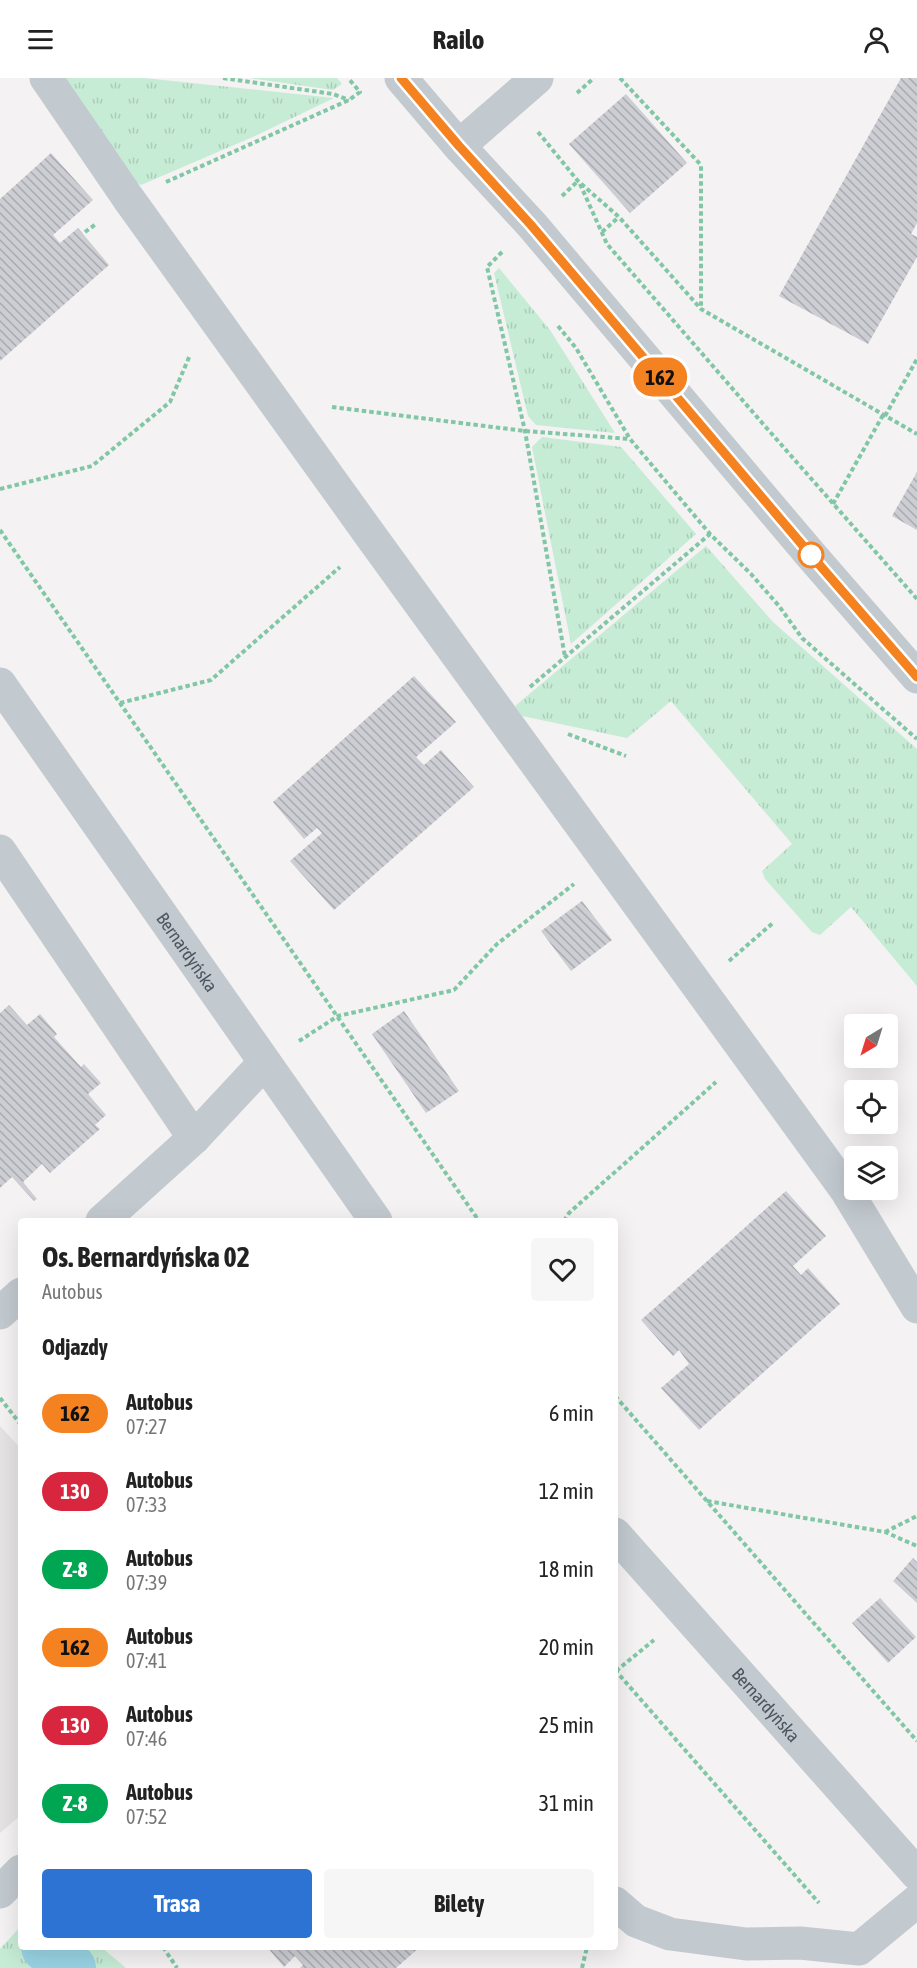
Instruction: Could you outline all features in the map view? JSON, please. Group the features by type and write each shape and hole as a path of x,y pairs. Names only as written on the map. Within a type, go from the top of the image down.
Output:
{"street":[{"path":"46,78 128,198 373,539 846,1190 917,1307"},
{"path":"401,78 531,225 917,677"},
{"path":"459,146 537,78"},
{"name":"Bernardyńska","path":"0,684 374,1218"},
{"path":"0,851 194,1138"},
{"path":"105,1218 194,1138 264,1063"},
{"path":"0,1313 18,1297"},
{"name":"Bernardyńska","path":"618,1537 917,1874"},
{"path":"0,1892 18,1874"},
{"path":"618,1906 636,1921 670,1934 746,1944 800,1943 867,1958 917,1901"}],"path":[{"path":"223,78 333,94 349,100"},
{"path":"85,232 128,198 349,100 360,92 348,78"},
{"path":"620,78 701,165 701,309"},
{"path":"917,434 701,309 619,217 578,181 607,244 917,599"},
{"path":"602,232 619,217"},
{"path":"508,262 502,253 487,267 525,431 565,657"},
{"path":"0,489 92,466 170,402 209,310"},
{"path":"556,322 576,348 630,439 710,534 752,574 802,638 917,739"},
{"path":"834,504 917,359"},
{"path":"274,400 525,431 630,439"},
{"path":"0,530 477,1218"},
{"path":"500,713 710,534"},
{"path":"120,703 211,680 373,539"},
{"path":"264,1063 338,1016 454,990 497,944 606,860"},
{"path":"698,987 774,922"},
{"path":"566,1218 746,1055"},
{"path":"0,1398 18,1421"},
{"path":"618,1399 917,1741"},
{"path":"707,1501 885,1532 917,1546"},
{"path":"885,1532 917,1516"},
{"path":"618,1669 685,1614"},
{"path":"618,1674 867,1958"},
{"path":"165,1950 177,1968"},
{"path":"582,1968 586,1950"}],"shaded area":[{"path":"0,1426 18,1446 18,1818 0,1833"}],"green space":[{"path":"60,78 144,78 334,98 255,136 141,185 131,180"},
{"path":"249,78 337,78 342,84 333,90"},
{"path":"499,268 550,330 615,433 536,425 528,416 494,273"},
{"path":"542,437 621,447 696,534 571,644 532,447"},
{"path":"706,546 773,622 917,749 917,986 851,907 820,935 812,932 765,879 762,871 792,844 671,701 627,738 522,716 515,706"},
{"path":"18,1929 18,1950 105,1950 126,1968 0,1968 0,1949"}],"building":[{"path":"901,78 917,78 917,223 911,234 917,237 917,257 868,344 779,296"},
{"path":"626,94 687,163 630,213 569,144"},
{"path":"51,153 93,200 53,235 60,243 78,228 109,265 0,361 0,199"},
{"path":"917,472 917,530 892,516"},
{"path":"414,676 456,722 416,757 424,765 441,750 474,787 334,910 290,861 322,833 317,828 304,839 273,802"},
{"path":"582,901 612,940 571,971 541,931"},
{"path":"9,1005 27,1025 40,1014 57,1034 54,1037 81,1067 84,1064 101,1083 88,1094 106,1115 95,1125 100,1129 50,1173 42,1164 23,1182 37,1199 34,1201 12,1177 0,1188 0,1013"},
{"path":"404,1011 459,1091 426,1113 372,1034"},
{"path":"786,1191 826,1236 793,1266 801,1275 808,1268 840,1304 699,1430 661,1388 689,1364 679,1350 673,1356 641,1320"},
{"path":"913,1558 917,1562 917,1603 893,1581"},
{"path":"880,1598 916,1637 888,1663 852,1623"},
{"path":"270,1950 417,1950 396,1968 300,1968 303,1965 295,1956 284,1967"}],"waterway":[{"path":"50,1950 71,1968"}],"bus line":[{"name":"162","path":"401,78 531,225 917,677"}]}
